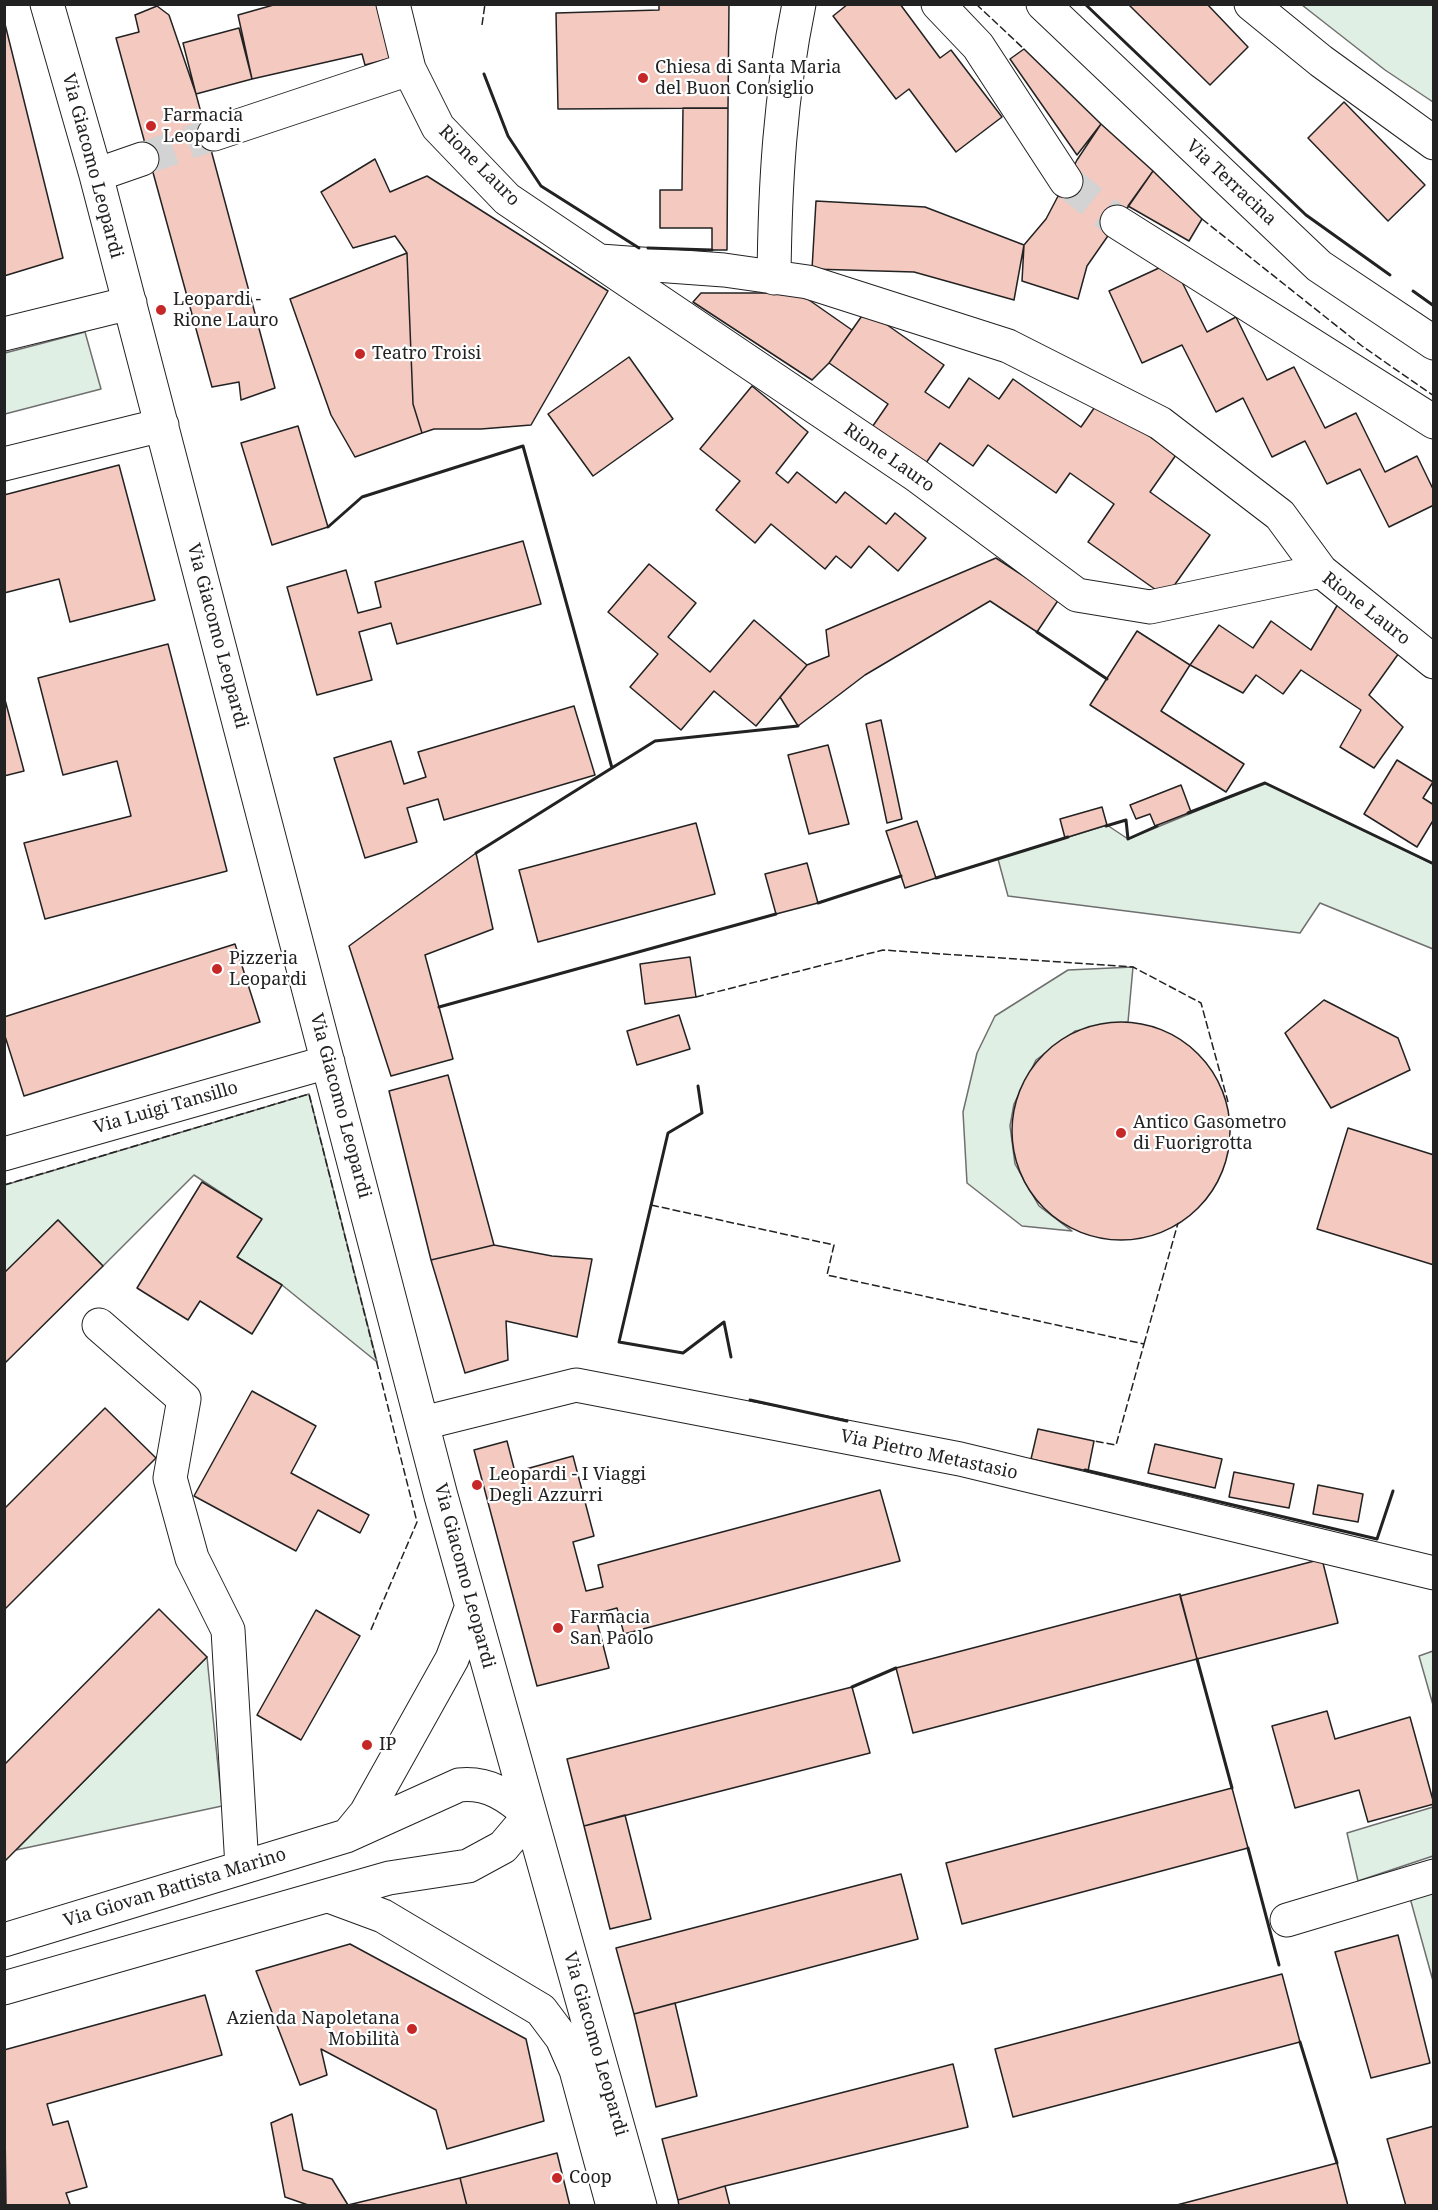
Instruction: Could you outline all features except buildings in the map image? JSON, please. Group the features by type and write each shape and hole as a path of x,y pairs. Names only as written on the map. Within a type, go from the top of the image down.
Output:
{"street":[{"name":"Via Giacomo Leopardi","path":"48,4 130,303 472,1606 640,2205"},
{"name":"Rione Lauro","path":"393,4 409,69 438,127 507,199 916,475 1077,596 1150,606 1321,571 1434,662"},
{"path":"774,278 775,187 786,71 799,4"},
{"path":"938,4 978,46 1066,181"},
{"name":"Via Terracina","path":"1043,4 1319,266 1434,343"},
{"path":"1251,4 1302,46 1434,143"},
{"path":"214,134 409,69"},
{"path":"96,175 142,159"},
{"path":"1117,222 1434,422"},
{"path":"599,261 724,270 808,282 1008,346 1160,423 1280,515 1321,571"},
{"path":"4,334 130,303"},
{"path":"4,464 162,425"},
{"name":"Via Luigi Tansillo","path":"4,1154 328,1062"},
{"path":"99,1325 184,1399 171,1478 192,1558 228,1630 243,1867"},
{"name":"Via Pietro Metastasio","path":"423,1423 576,1385 960,1459 1434,1573"},
{"path":"346,1836 366,1813 452,1659 472,1606"},
{"name":"Via Giovan Battista Marino","path":"4,1940 346,1836 459,1785 472,1784 491,1788 530,1815"},
{"path":"4,1988 389,1878 455,1870 479,1863 504,1847 530,1815"},
{"path":"1287,1920 1434,1876"},
{"name":"Via Giacomo Leopardi","path":"329,1896 383,1916 531,2002 556,2028 576,2070 612,2205"}],"green space":[{"path":"1302,5 1433,5 1433,102 1385,70"},
{"path":"85,332 101,389 5,414 5,353"},
{"path":"1265,783 1433,864 1433,949 1320,903 1300,933 1008,896 998,859 1107,825 1128,839"},
{"path":"1133,967 1128,1022 1075,1031 1036,1060 1014,1104 1010,1126 1015,1164 1039,1206 1072,1231 1022,1226 967,1183 963,1112 977,1053 995,1016 1068,970"},
{"path":"309,1094 377,1362 282,1285 237,1257 261,1219 194,1175 103,1266 58,1220 5,1273 5,1185"},
{"path":"1434,1651 1433,1705 1419,1656"},
{"path":"207,1657 222,1806 16,1850"},
{"path":"1433,1807 1433,1856 1358,1881 1347,1833"},
{"path":"1433,1892 1433,1981 1410,1898"}],"tunnel":[{"path":"142,159 214,134"},
{"path":"1066,181 1117,222"}],"fence":[{"path":"482,25 485,4"},
{"path":"976,4 1024,49"},
{"path":"1202,219 1362,346 1434,396"},
{"path":"696,997 883,950 1133,967 1201,1003 1228,1102"},
{"path":"4,1185 309,1094 417,1522 370,1632"},
{"path":"651,1205 834,1245 827,1275 1144,1344 1116,1445 1094,1441"},
{"path":"1144,1344 1178,1223"}],"wall":[{"path":"1085,4 1306,215 1390,275"},
{"path":"484,74 508,136 541,186 639,248"},
{"path":"648,248 712,250"},
{"path":"1413,291 1434,306"},
{"path":"328,527 362,497 523,446 612,768"},
{"path":"1037,632 1107,679"},
{"path":"476,853 655,741 798,726"},
{"path":"1188,813 1265,783 1434,864"},
{"path":"1106,826 1126,820 1128,839 1157,826"},
{"path":"936,878 1068,837"},
{"path":"818,903 901,876"},
{"path":"439,1007 776,914"},
{"path":"698,1086 702,1113 668,1133 619,1342 683,1353 724,1322 731,1357"},
{"path":"750,1400 847,1421"},
{"path":"1085,1470 1377,1539 1393,1491"},
{"path":"1197,1659 1232,1788"},
{"path":"852,1687 896,1668"},
{"path":"1248,1848 1279,1965"},
{"path":"1300,2042 1337,2163"}],"place":[{"name":"Chiesa di Santa Maria del Buon Consiglio","path":"643,78"},
{"name":"Farmacia Leopardi","path":"151,126"},
{"name":"Leopardi - Rione Lauro","path":"161,310"},
{"name":"Teatro Troisi","path":"360,354"},
{"name":"Pizzeria Leopardi","path":"217,969"},
{"name":"Antico Gasometro di Fuorigrotta","path":"1121,1133"},
{"name":"Leopardi - I Viaggi Degli Azzurri","path":"477,1485"},
{"name":"Farmacia San Paolo","path":"558,1628"},
{"name":"IP","path":"367,1745"},
{"name":"Azienda Napoletana Mobilità","path":"412,2029"},
{"name":"Coop","path":"557,2178"}]}
